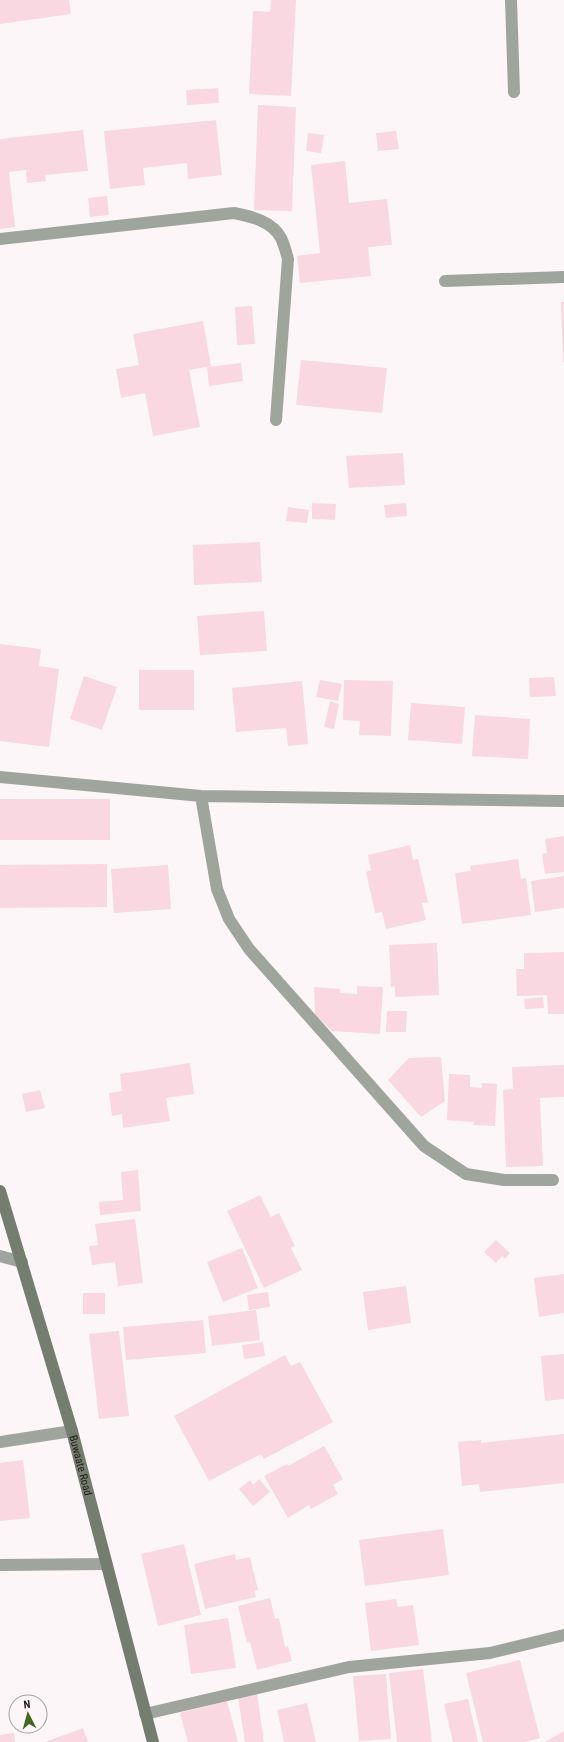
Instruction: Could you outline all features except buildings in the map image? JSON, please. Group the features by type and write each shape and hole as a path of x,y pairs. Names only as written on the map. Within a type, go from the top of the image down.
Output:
{"street":[{"path":"511,0 514,92"},
{"path":"0,238 234,213 251,216 268,225 280,237 288,259 276,420"},
{"path":"445,281 564,278"},
{"path":"0,777 201,796 564,801"},
{"path":"201,796 217,889 229,919 248,949 424,1146 466,1174 504,1180 553,1180"},
{"name":"Buwaate Road","path":"0,1190 72,1431 153,1742"},
{"path":"0,1256 22,1262"},
{"path":"0,1442 72,1431"},
{"path":"0,1565 106,1564"},
{"path":"145,1714 349,1667 490,1653 564,1635"}]}
